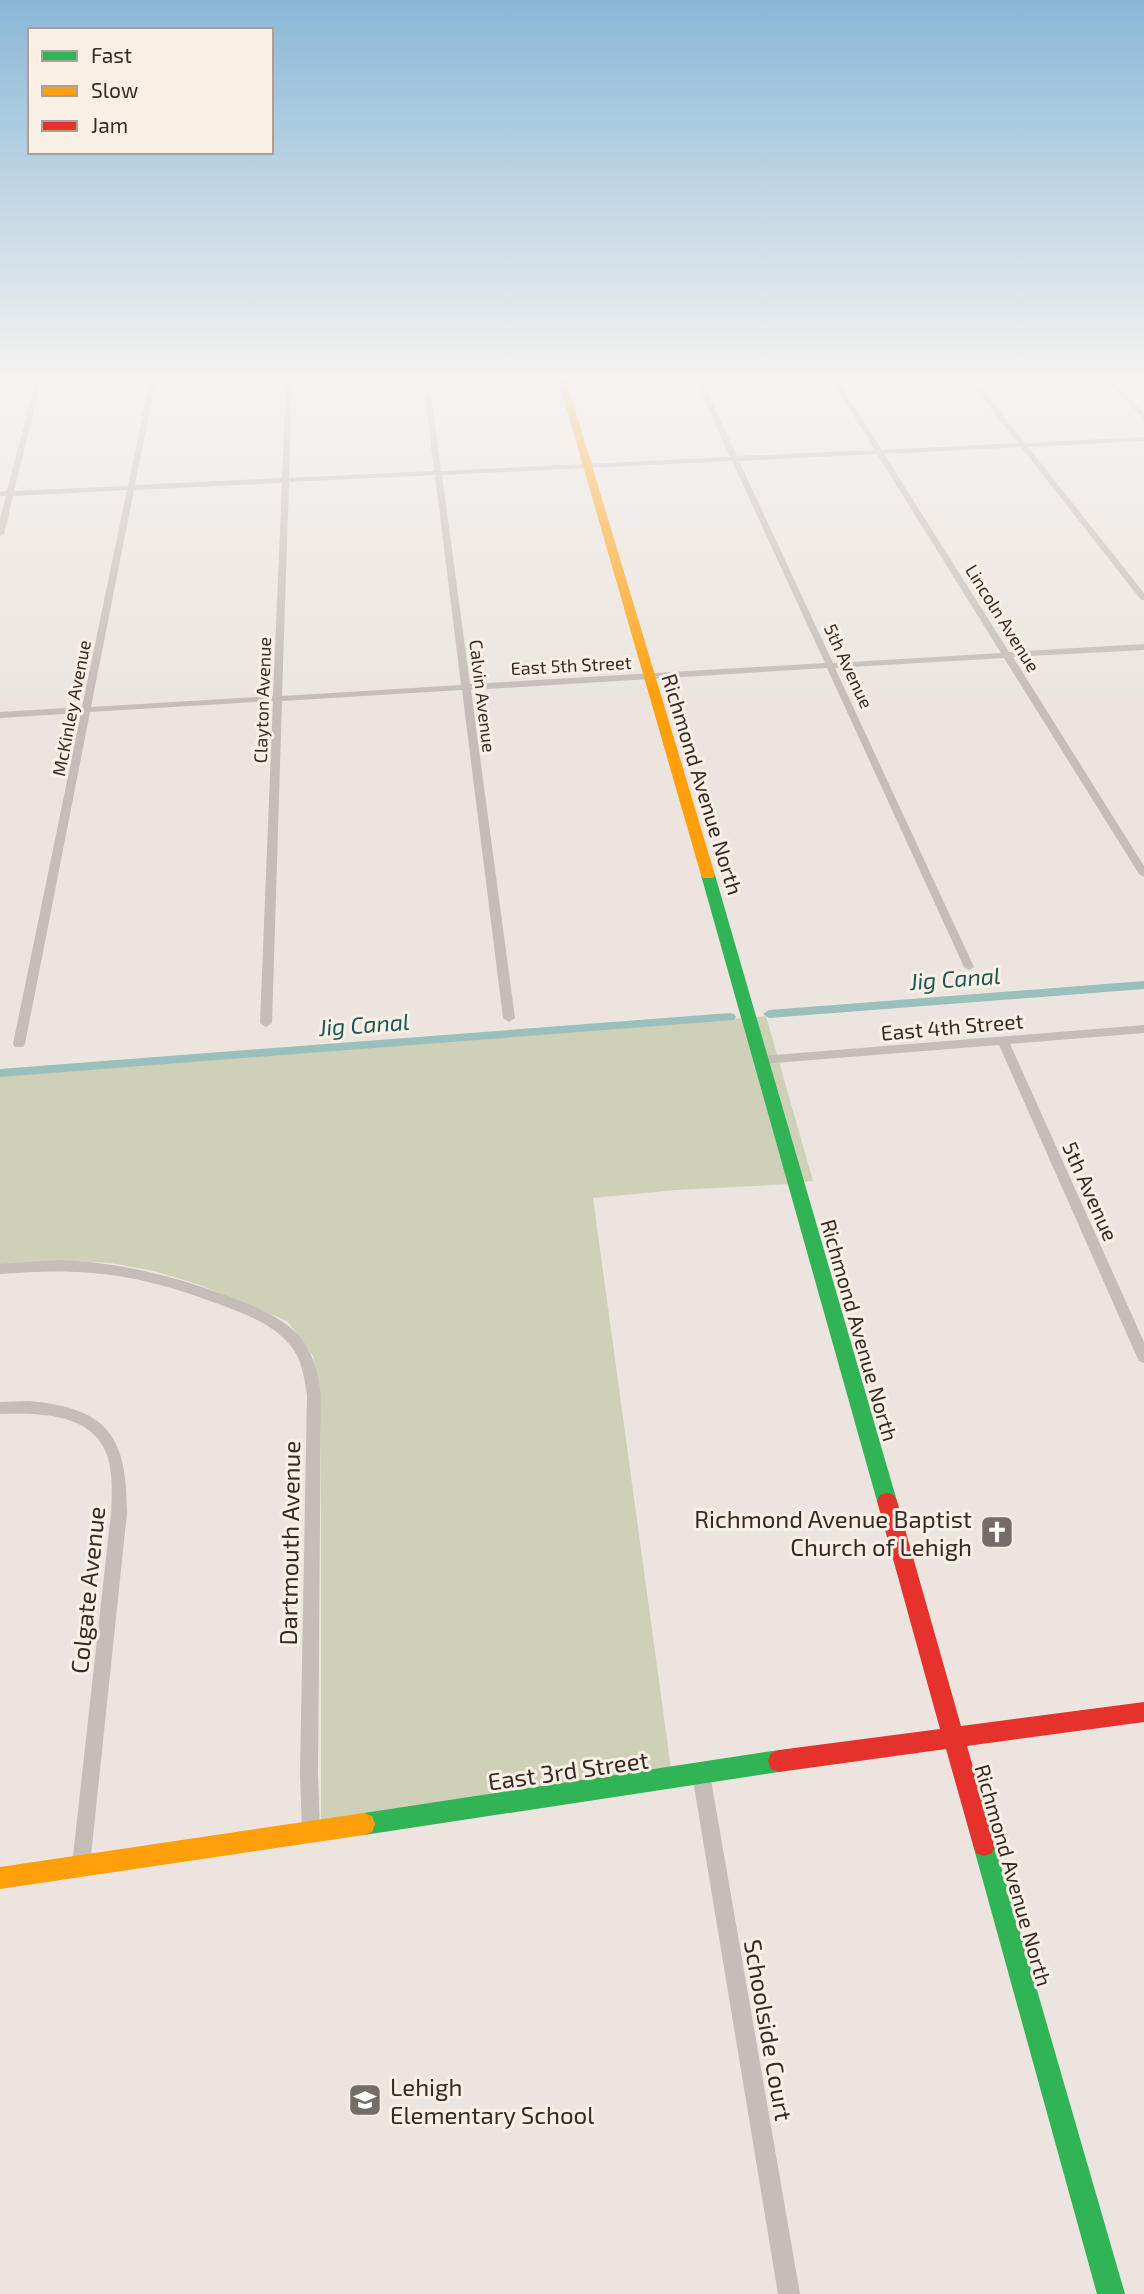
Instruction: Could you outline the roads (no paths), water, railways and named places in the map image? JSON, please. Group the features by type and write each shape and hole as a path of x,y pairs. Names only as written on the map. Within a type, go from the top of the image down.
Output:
{"street":[{"path":"0,534 12,486"},
{"path":"0,494 174,486"},
{"name":"Clayton Avenue","path":"265,1023 286,486"},
{"name":"Calvin Avenue","path":"440,486 509,1018"},
{"name":"Richmond Avenue North","path":"593,486 762,1060 1111,2294"},
{"name":"5th Avenue","path":"748,486 969,968"},
{"name":"Lincoln Avenue","path":"902,486 1144,874"},
{"path":"1056,486 1144,598"},
{"name":"McKinley Avenue","path":"19,1044 131,488"},
{"name":"East 5th Street","path":"0,715 1144,647"},
{"name":"East 4th Street","path":"762,1060 1144,1029"},
{"name":"5th Avenue","path":"1003,1041 1144,1357"},
{"name":"Dartmouth Avenue","path":"0,1269 65,1265 108,1267 164,1278 269,1319 299,1345 313,1381 309,1774 311,1832"},
{"name":"Colgate Avenue","path":"0,1408 43,1407 74,1414 100,1431 114,1450 120,1466 120,1513 80,1865"},
{"name":"East 3rd Street","path":"0,1878 701,1774 1144,1712"},
{"name":"Schoolside Court","path":"701,1774 789,2294"}],"waterway":[{"name":"Jig Canal","path":"769,1014 1144,985"},
{"name":"Jig Canal","path":"0,1073 730,1017"}],"place":[{"name":"Richmond Avenue Baptist Church of Lehigh","path":"997,1532"},
{"name":"Lehigh Elementary School","path":"365,2100"}]}
